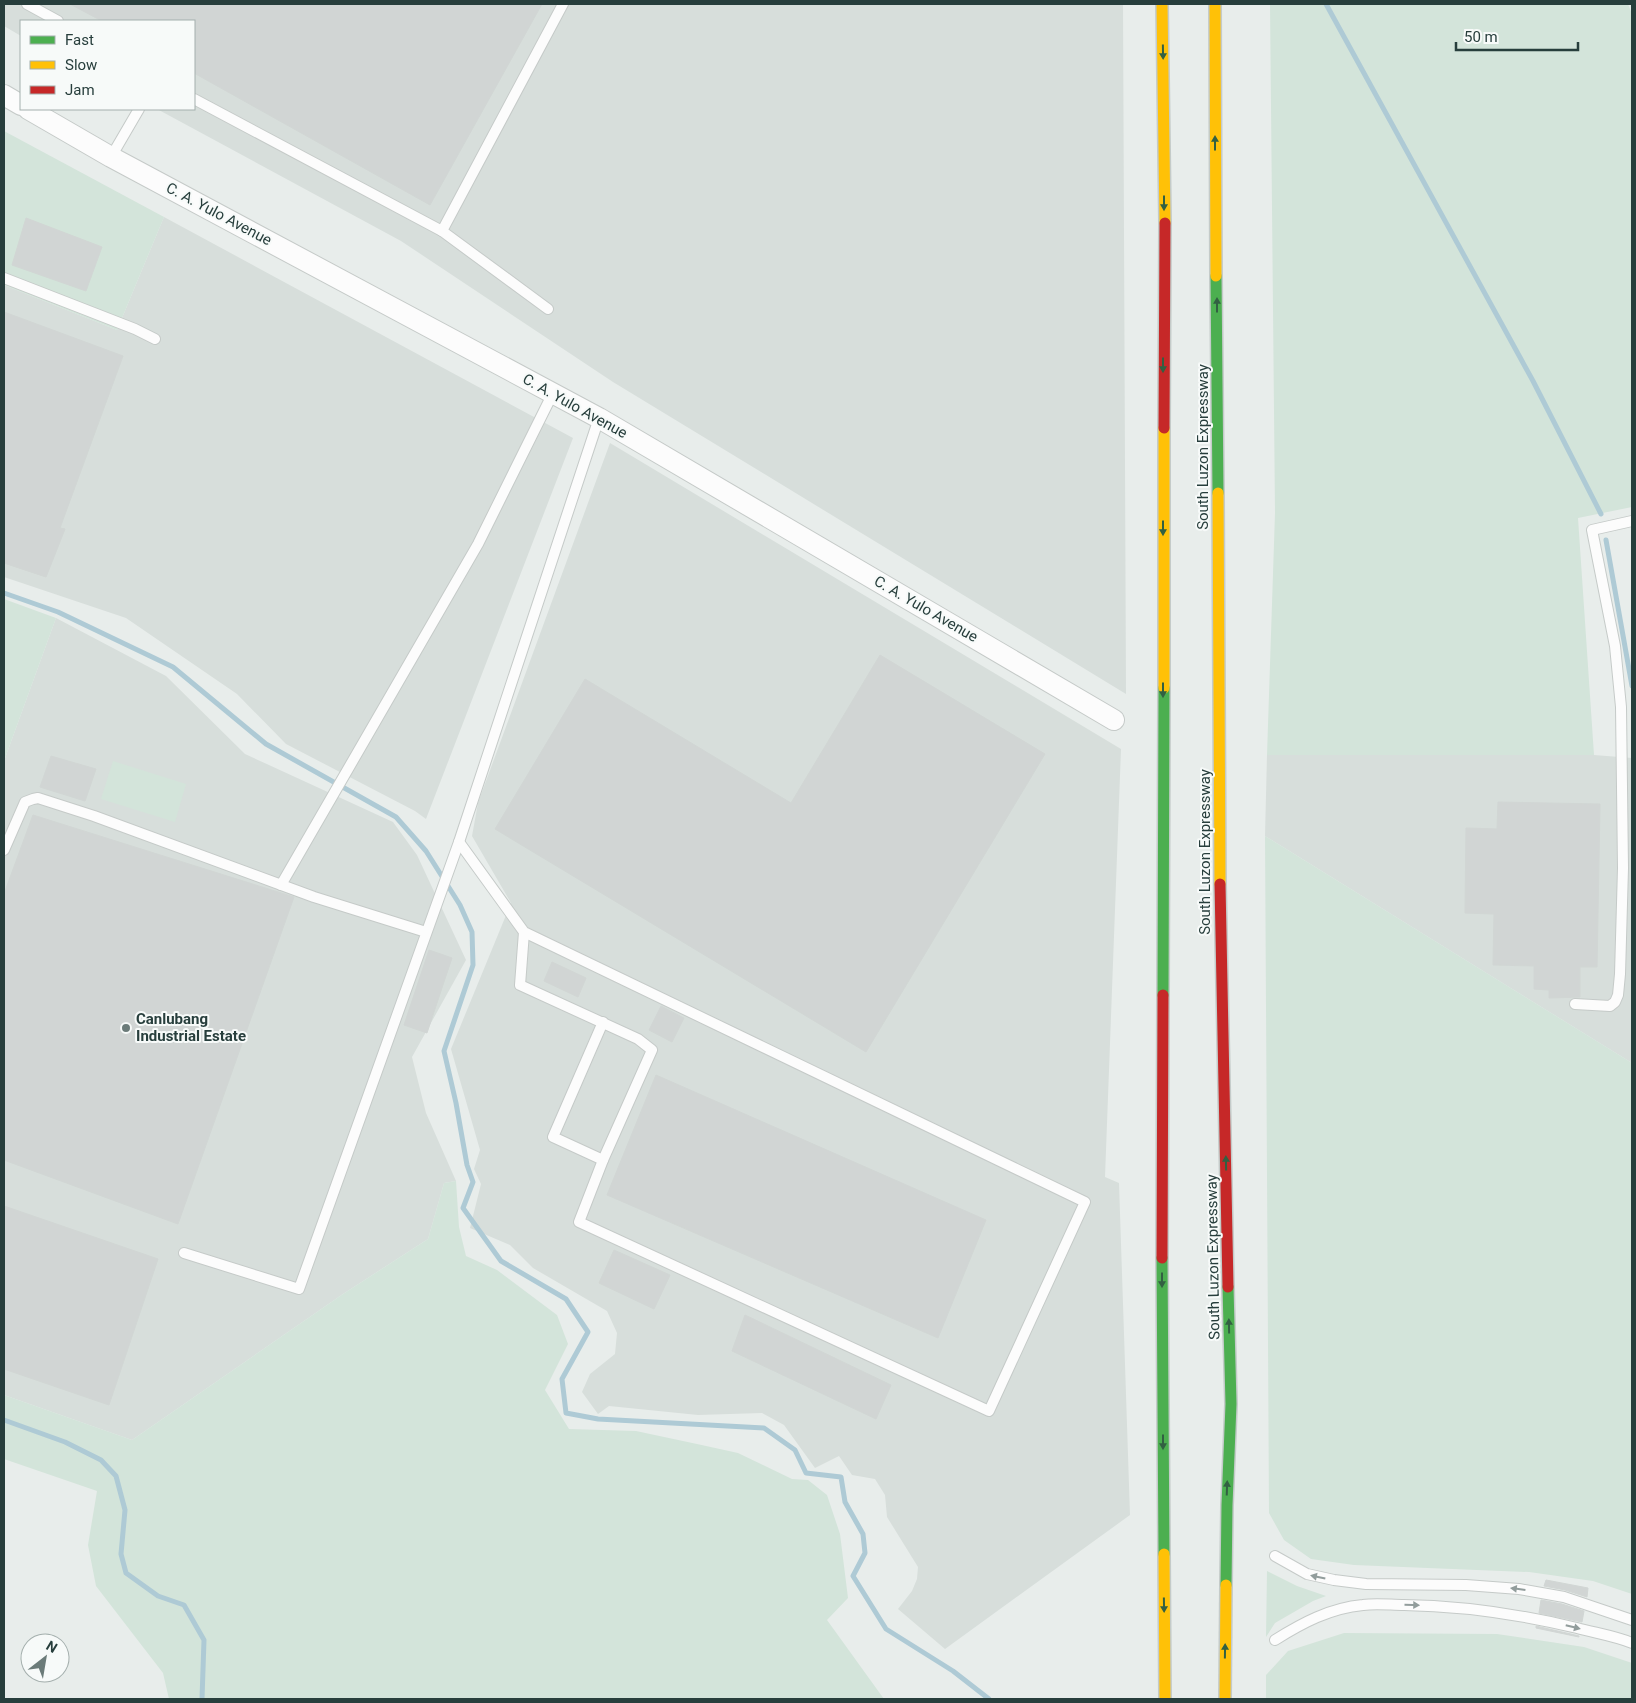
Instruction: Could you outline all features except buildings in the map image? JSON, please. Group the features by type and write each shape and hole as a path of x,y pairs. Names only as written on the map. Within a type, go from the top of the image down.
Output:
{"highway":[{"path":"1162,4 1165,154 1162,1354 1165,1699"},
{"name":"South Luzon Expressway","path":"1215,5 1220,910 1231,1404 1227,1505 1225,1699"}],"street":[{"path":"4,95 20,104"},
{"name":"C. A. Yulo Avenue","path":"30,110 112,157 599,418 1114,720"}],"lane":[{"path":"27,4 56,20"},
{"path":"442,231 563,4"},
{"path":"195,100 442,231 548,309"},
{"path":"112,157 137,110"},
{"path":"4,278 155,339"},
{"path":"281,885 478,544 553,393"},
{"path":"184,1252 299,1289 459,842 599,418"},
{"path":"1575,1004 1610,1006 1618,996 1623,868 1621,707 1615,646 1592,530 1632,521"},
{"path":"4,850 25,802 38,798 94,816 314,897 426,932"},
{"path":"459,842 524,932 1085,1202 990,1411 579,1222 603,1160 652,1050 638,1039 520,985 524,932"},
{"path":"603,1022 553,1137 603,1160"},
{"path":"1275,1556 1307,1574 1334,1580 1366,1584 1466,1585 1519,1589 1564,1597 1632,1620"},
{"path":"1275,1640 1299,1625 1320,1616 1338,1609 1364,1604 1446,1606 1512,1614 1569,1626 1632,1643"}],"shaded area":[{"path":"4,4 1123,4 1126,694 613,382 401,241 159,110 195,110 195,20 20,20 20,35 4,26"},
{"path":"164,217 573,438 426,819 415,811 286,744 237,694 126,618 4,577 4,285 117,330"},
{"path":"610,443 1121,749 1105,1177 1119,1183 1130,1515 945,1649 898,1609 912,1591 917,1579 918,1567 887,1517 885,1495 875,1479 852,1475 839,1456 815,1468 784,1425 762,1413 698,1415 609,1406 598,1414 582,1392 590,1374 615,1354 617,1333 607,1311 533,1268 510,1245 470,1228 481,1184 474,1169 480,1150 451,1049 511,903 472,836 478,803"},
{"path":"56,618 166,676 245,754 393,822 417,855 466,960 412,1057 426,1113 456,1181 444,1183 428,1239 343,1294 132,1440 4,1395 4,761"},
{"path":"1267,755 1594,755 1632,758 1632,1063 1265,836"}],"green space":[{"path":"1270,4 1628,4 1632,14 1632,507 1578,518 1594,755 1267,755 1275,513"},
{"path":"4,131 164,217 117,330 4,285"},
{"path":"4,599 56,618 4,761"},
{"path":"113,761 186,784 175,822 101,799"},
{"path":"1265,836 1632,1063 1632,1594 1593,1581 1529,1572 1354,1565 1311,1559 1284,1540 1269,1513"},
{"path":"456,1181 459,1227 466,1256 497,1270 557,1315 568,1344 545,1390 569,1429 636,1431 738,1453 792,1479 808,1480 827,1495 840,1534 848,1598 827,1620 884,1699 169,1699 163,1673 96,1586 88,1545 97,1491 4,1459 4,1395 132,1440 343,1294 428,1239 444,1183"},
{"path":"1267,1571 1297,1586 1326,1596 1313,1601 1275,1623 1266,1637"},
{"path":"1344,1633 1497,1634 1584,1647 1632,1663 1632,1699 1266,1699 1266,1675 1288,1651"}],"waterway":[{"path":"1326,4 1533,381 1601,514"},
{"path":"1606,540 1632,686"},
{"path":"4,593 58,612 173,667 266,744 396,817 426,851 460,905 472,932 473,965 444,1051 467,1165 473,1182 463,1208 501,1261 566,1299 588,1332 562,1379 566,1413 598,1419 764,1428 795,1450 806,1473 841,1477 845,1502 863,1534 865,1553 853,1576 886,1629 953,1671 989,1699"},
{"path":"4,1420 65,1442 101,1460 116,1476 125,1510 121,1554 126,1573 158,1596 184,1605 204,1640 202,1699"}],"traffic: fast":[{"path":"1216,276 1218,493"},
{"path":"1163,995 1164,688"},
{"path":"1162,1258 1164,1554"},
{"path":"1226,1585 1231,1404 1228,1287"}],"traffic: slow":[{"path":"1162,4 1165,223"},
{"path":"1215,4 1216,276"},
{"path":"1164,428 1164,688"},
{"path":"1218,493 1220,884"},
{"path":"1164,1554 1165,1699"},
{"path":"1225,1699 1226,1585"}],"traffic: jam":[{"path":"1164,428 1165,223"},
{"path":"1220,884 1228,1287"},
{"path":"1162,1258 1163,995"}],"place":[{"name":"Canlubang Industrial Estate","path":"126,1028"}]}
